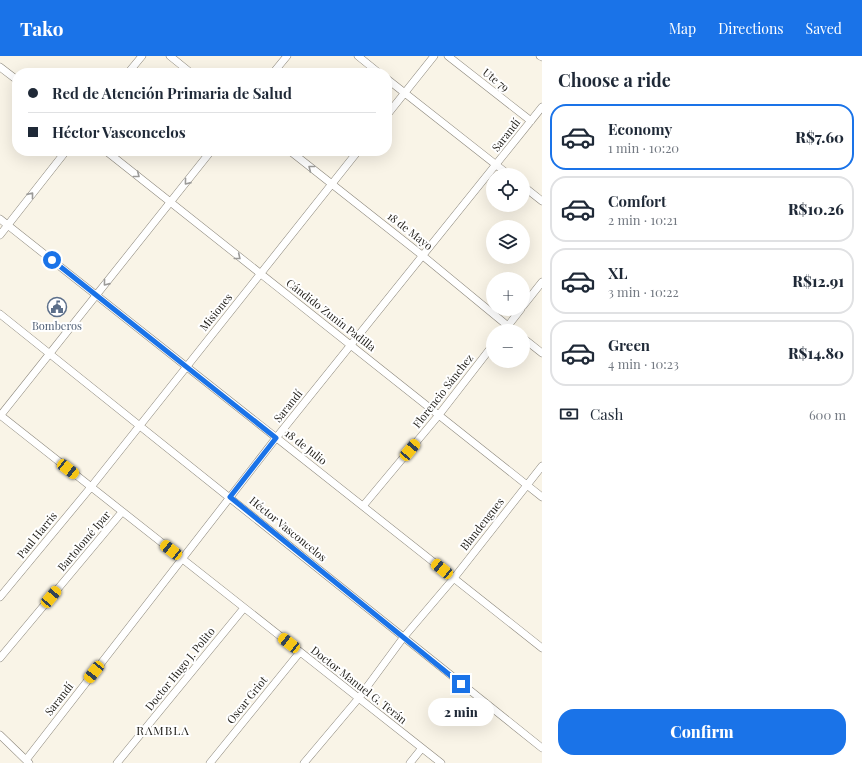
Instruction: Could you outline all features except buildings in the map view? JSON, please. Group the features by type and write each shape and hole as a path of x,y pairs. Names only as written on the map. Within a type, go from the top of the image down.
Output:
{"street":[{"path":"132,68 142,56"},
{"path":"170,56 185,68"},
{"path":"277,68 287,56"},
{"path":"358,56 373,68"},
{"path":"392,109 434,56"},
{"name":"Ute 79","path":"448,56 531,121"},
{"path":"0,67 12,76"},
{"path":"392,83 501,168"},
{"name":"Sarandí","path":"28,761 276,438 497,165 542,107"},
{"path":"0,235 62,156"},
{"name":"Cándido Zunín Padilla","path":"112,156 260,274 352,345 438,416 542,497"},
{"path":"0,416 207,156"},
{"name":"18 de Mayo","path":"296,156 423,256 501,324"},
{"name":"Misiones","path":"91,487 354,156"},
{"path":"530,192 542,201"},
{"name":"18 de Julio","path":"0,219 542,648"},
{"path":"530,297 542,282"},
{"name":"Héctor Vasconcelos","path":"0,314 542,748"},
{"path":"509,324 515,316"},
{"path":"530,344 542,353"},
{"name":"Florencio Sánchez","path":"363,506 438,416 486,354"},
{"name":"Doctor Manuel G. Terán","path":"0,416 441,763"},
{"name":"Blandengues","path":"304,763 358,698 403,638 454,578 542,466"},
{"name":"Paul Harris","path":"0,597 91,487"},
{"name":"Bartolomé Ipar","path":"0,658 122,512"},
{"name":"Doctor Hugo J. Polito","path":"117,763 244,608"},
{"name":"Oscar Griot","path":"210,763 300,652"},
{"path":"0,735 28,761"},
{"path":"410,763 422,748"}],"place":[{"name":"Bomberos","path":"57,307"}],"district":[{"name":"RAMBLA","path":"163,731"}],"route":[{"path":"52,260 276,438 230,497 461,684"}]}
